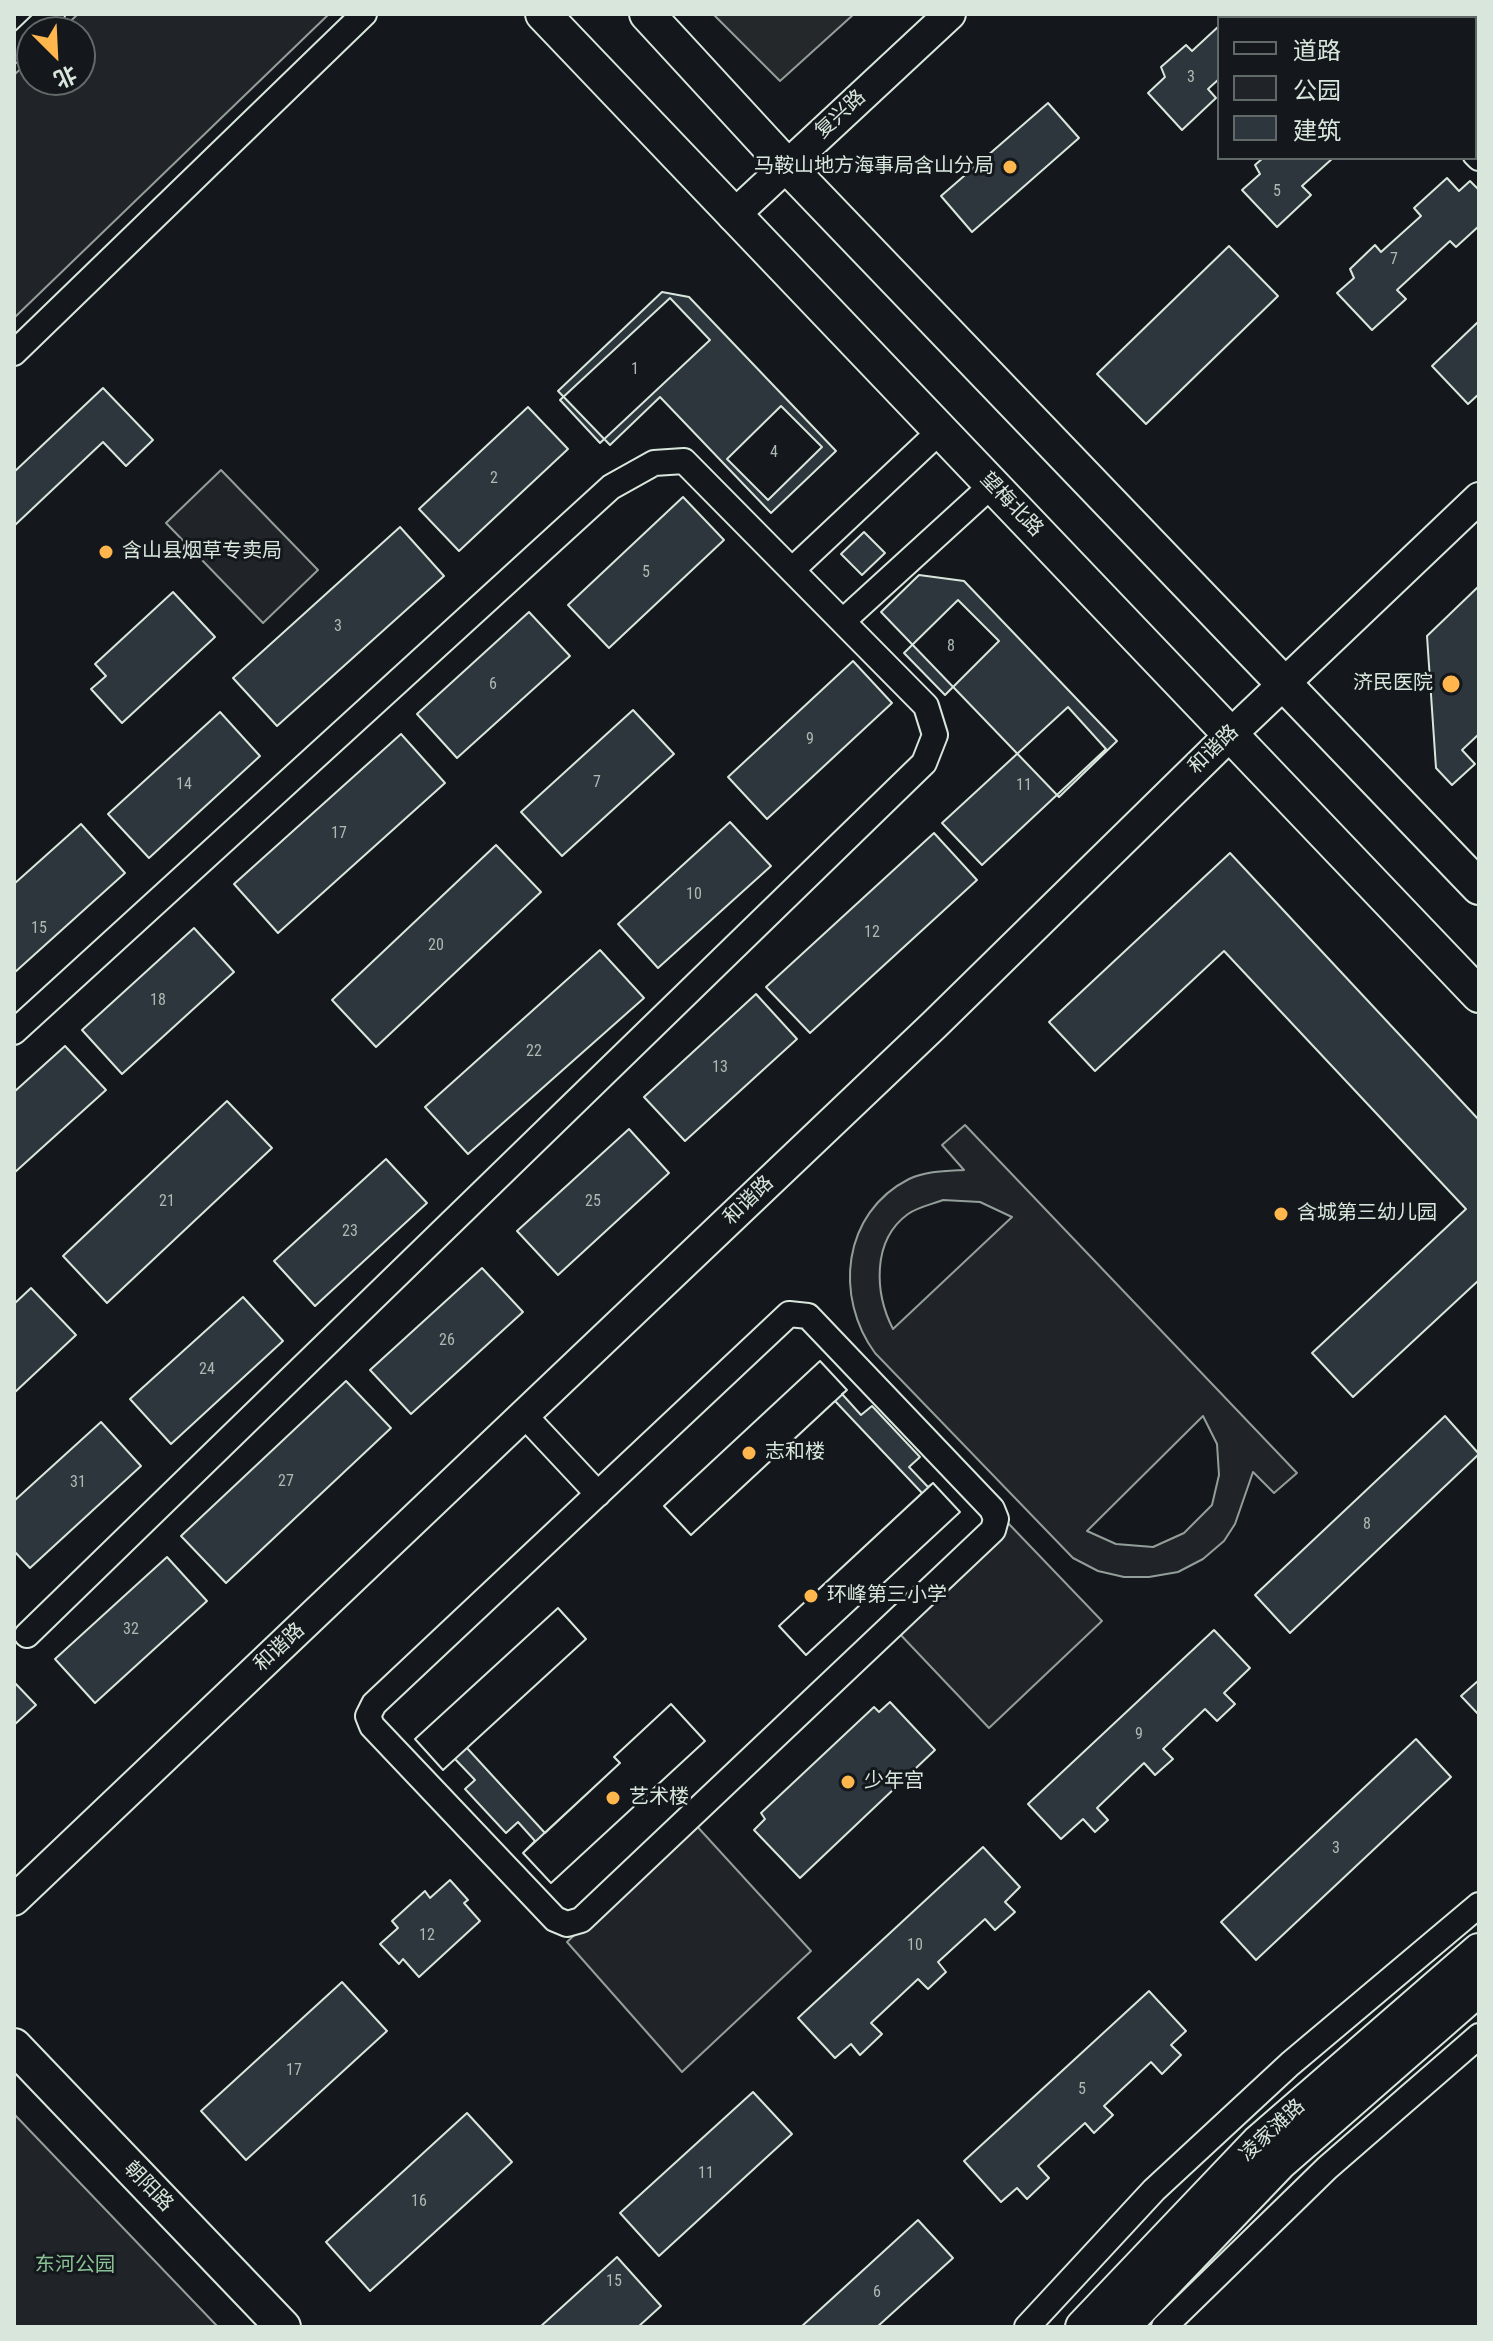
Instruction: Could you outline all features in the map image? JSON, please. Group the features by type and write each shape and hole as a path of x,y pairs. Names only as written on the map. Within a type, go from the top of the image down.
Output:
{"main road":[{"name":"望梅北路","path":"543,14 1479,995"},
{"path":"647,14 787,166 1479,887"},
{"name":"凌家滩路","path":"1083,2327 1259,2142 1479,1951"},
{"name":"凌家滩路","path":"1122,2327 1279,2163 1479,1988"},
{"name":"朝阳路","path":"14,2046 283,2327"}],"street":[{"path":"14,353 364,14"},
{"name":"复兴路","path":"733,216 950,14"},
{"path":"792,570 940,431"},
{"path":"14,1032 611,487 654,463 684,461 926,706 935,735 924,763 27,1635"},
{"path":"843,621 992,485"},
{"name":"和谐路","path":"14,1900 934,1025 1231,734 1479,498"},
{"path":"789,1314 801,1314 808,1316 981,1497 996,1519 993,1530 581,1920 567,1924 544,1908 372,1726 368,1716 374,1704 598,1494 789,1314"},
{"path":"525,1416 598,1494"},
{"path":"1027,2327 1154,2190 1290,2064 1479,1905"},
{"path":"1164,2327 1327,2168 1479,2036"}],"green space":[{"path":"329,14 14,318 14,75 16,73 16,96 96,96 96,16 76,16"},
{"path":"221,470 318,570 263,623 166,523"},
{"path":"965,1125 1297,1473 1274,1493 1253,1472 1235,1524 1224,1541 1203,1559 1178,1572 1124,1577 1098,1571 1073,1558 875,1353 862,1331 850,1282 858,1234 870,1213 887,1194 909,1179 929,1173 964,1170 942,1145","holes":["943,1200 980,1202 1012,1217 893,1329 880,1284 882,1253 896,1225 908,1214","1203,1416 1217,1444 1219,1475 1212,1505 1184,1533 1153,1547 1116,1544 1087,1531"]},
{"path":"1008,1523 1102,1621 989,1728 896,1630"},
{"path":"694,1823 811,1951 682,2072 567,1942"},
{"name":"东河公园","path":"14,2114 218,2327 14,2327"}],"shaded area":[{"path":"713,14 854,14 780,81"}],"building":[{"path":"1231,14 1302,14 1230,16"},
{"path":"1479,14 1479,28 1477,30 1477,16 1415,16"},
{"path":"1217,28 1217,81 1208,89 1216,98 1182,130 1148,93 1165,77 1161,67 1186,45 1192,51"},
{"name":"马鞍山地方海事局含山分局","path":"1048,103 1079,138 972,232 941,196"},
{"path":"1261,160 1331,160 1302,186 1311,195 1277,227 1242,190 1260,174 1255,165"},
{"path":"1447,178 1459,191 1470,181 1479,190 1479,226 1456,247 1450,241 1397,290 1406,299 1372,330 1337,293 1354,278 1350,269 1375,245 1381,252 1421,216 1414,208"},
{"path":"1229,246 1278,296 1146,424 1097,374"},
{"path":"662,292 689,297 836,451 771,513 660,397 610,445 558,391"},
{"path":"670,298 710,340 600,443 560,400"},
{"path":"1479,321 1479,394 1468,404 1432,366"},
{"path":"103,388 153,440 126,466 103,442 14,526 14,472"},
{"path":"781,406 822,447 768,500 727,459"},
{"path":"528,407 568,449 459,551 419,509"},
{"path":"683,497 724,540 609,648 568,605"},
{"path":"400,527 444,576 277,726 233,678"},
{"path":"864,532 885,553 862,575 841,554"},
{"path":"919,575 964,581 1117,741 1059,797 881,612"},
{"path":"1479,586 1479,734 1462,750 1475,764 1452,785 1436,768 1427,636"},
{"path":"173,592 215,637 122,723 91,689 106,676 95,664"},
{"path":"958,600 999,641 945,695 904,653"},
{"path":"529,612 570,656 457,758 417,714"},
{"path":"853,661 892,703 767,819 728,777"},
{"path":"1068,707 1106,749 982,865 942,823"},
{"path":"633,710 674,754 562,856 521,812"},
{"path":"220,712 260,756 149,858 108,814"},
{"path":"401,734 445,783 278,933 234,884"},
{"path":"730,822 771,866 658,968 618,924"},
{"path":"81,824 125,873 14,973 14,884"},
{"path":"934,833 977,880 810,1033 766,987"},
{"path":"496,845 541,892 376,1047 332,1000"},
{"path":"1230,853 1479,1120 1479,1280 1353,1397 1312,1353 1466,1209 1224,951 1095,1071 1049,1022"},
{"path":"194,928 234,972 122,1074 82,1030"},
{"path":"600,950 644,998 468,1154 425,1107"},
{"path":"756,994 797,1039 685,1141 644,1097"},
{"path":"65,1046 106,1090 14,1173 14,1092"},
{"path":"227,1101 272,1148 107,1303 63,1256"},
{"path":"629,1129 669,1173 558,1275 517,1231"},
{"path":"386,1159 427,1203 315,1306 274,1261"},
{"path":"482,1268 523,1312 411,1414 370,1370"},
{"path":"31,1288 76,1335 14,1393 14,1304"},
{"path":"243,1297 283,1341 171,1444 130,1399"},
{"path":"820,1361 847,1390 842,1394 861,1415 872,1406 920,1457 909,1467 928,1487 933,1483 960,1512 806,1655 779,1626 922,1493 835,1401 691,1535 664,1506"},
{"name":"志和楼","path":"820,1361 847,1390 691,1535 664,1506"},
{"path":"346,1381 391,1428 226,1583 181,1536"},
{"path":"1445,1416 1479,1454 1290,1633 1255,1595"},
{"path":"101,1422 141,1466 30,1568 14,1551 14,1501"},
{"path":"933,1483 960,1512 806,1655 779,1626"},
{"path":"167,1557 207,1601 95,1703 55,1659"},
{"path":"558,1608 586,1639 467,1748 545,1833 620,1763 614,1757 671,1704 705,1741 551,1883 523,1853 535,1841 518,1822 506,1833 465,1789 475,1780 455,1759 443,1770 415,1739"},
{"path":"558,1608 586,1639 443,1770 415,1739"},
{"path":"1214,1630 1250,1668 1224,1693 1235,1704 1217,1721 1205,1709 1163,1749 1173,1759 1155,1775 1144,1763 1097,1808 1108,1820 1095,1832 1083,1819 1061,1839 1028,1804"},
{"path":"1479,1680 1479,1715 1461,1696"},
{"path":"14,1682 36,1705 14,1725"},
{"name":"少年宫","path":"890,1702 935,1750 800,1878 754,1830 765,1819 761,1813 874,1707 879,1712"},
{"name":"艺术楼","path":"671,1704 705,1741 551,1883 523,1853 620,1763 614,1757"},
{"path":"1416,1739 1451,1777 1256,1960 1221,1922"},
{"path":"983,1847 1020,1887 1005,1902 1015,1912 995,1930 985,1919 938,1962 946,1972 928,1989 918,1979 871,2023 882,2034 860,2055 851,2044 835,2058 798,2018"},
{"path":"450,1880 468,1900 464,1903 480,1921 419,1977 403,1959 399,1964 380,1944 398,1928 392,1921 425,1891 430,1898"},
{"path":"342,1982 387,2031 246,2160 201,2111"},
{"path":"1149,1991 1186,2031 1171,2045 1181,2055 1162,2074 1151,2062 1104,2106 1113,2115 1094,2133 1085,2123 1038,2166 1049,2178 1027,2199 1017,2188 1001,2202 964,2161"},
{"path":"753,2092 792,2134 659,2256 620,2213"},
{"path":"467,2113 512,2162 370,2291 326,2242"},
{"path":"918,2220 953,2258 877,2327 801,2327"},
{"path":"617,2257 661,2306 638,2327 540,2327"}],"place":[{"name":"马鞍山地方海事局含山分局","path":"1010,167"},
{"name":"含山县烟草专卖局","path":"106,552"},
{"name":"济民医院","path":"1451,684"},
{"name":"含城第三幼儿园","path":"1281,1214"},
{"name":"志和楼","path":"749,1453"},
{"name":"环峰第三小学","path":"811,1596"},
{"name":"少年宫","path":"848,1782"},
{"name":"艺术楼","path":"613,1798"}]}
